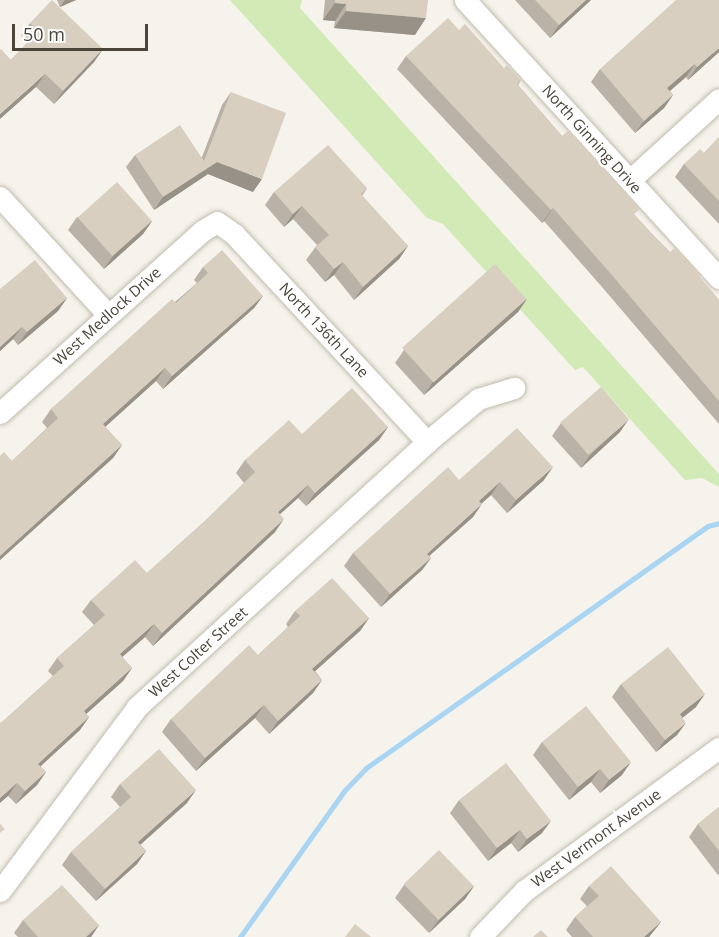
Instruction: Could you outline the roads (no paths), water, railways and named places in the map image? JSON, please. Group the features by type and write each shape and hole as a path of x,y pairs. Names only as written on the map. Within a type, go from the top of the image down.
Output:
{"street":[{"name":"North Ginning Drive","path":"465,0 719,278"},
{"path":"630,180 719,99"},
{"path":"0,197 108,315"},
{"name":"West Medlock Drive","path":"0,413 202,231 217,222"},
{"name":"North 136th Lane","path":"217,222 234,234 427,442"},
{"name":"West Colter Street","path":"0,891 137,707 427,442 478,399 514,388"},
{"name":"West Vermont Avenue","path":"480,937 524,891 719,748"}],"waterway":[{"path":"240,937 344,791 366,768 708,526 719,523"}]}
